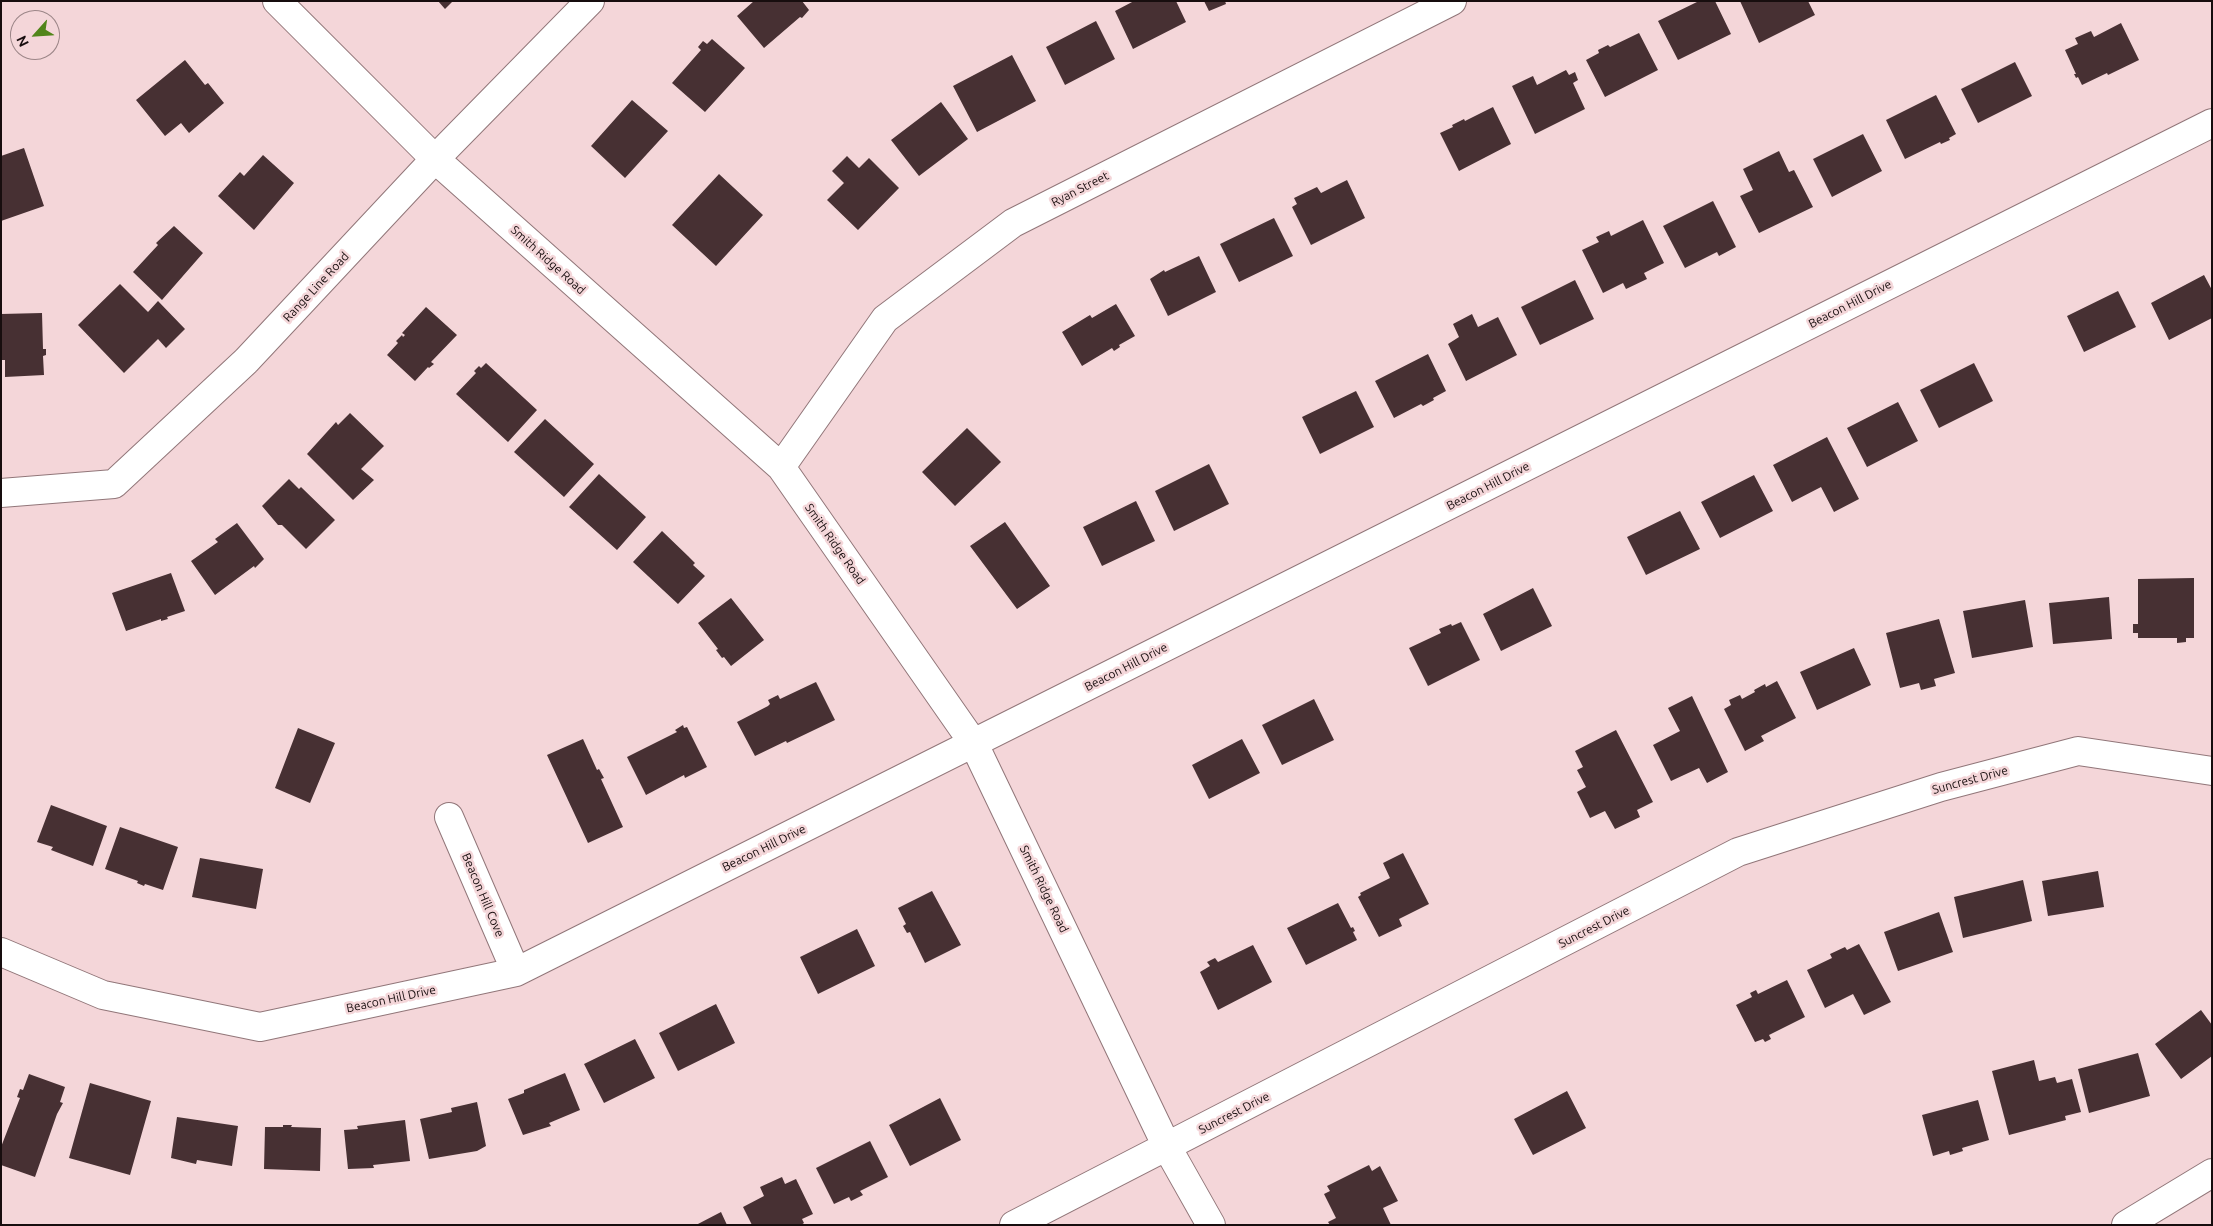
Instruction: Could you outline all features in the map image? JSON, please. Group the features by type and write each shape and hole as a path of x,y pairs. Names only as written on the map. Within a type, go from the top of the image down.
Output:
{"street":[{"name":"Smith Ridge Road","path":"277,1 435,159 781,467 974,744 1167,1147 1211,1225"},
{"name":"Range Line Road","path":"1,493 114,484 246,361 435,159 590,1"},
{"name":"Ryan Street","path":"781,467 885,319 1014,223 1452,1"},
{"name":"Beacon Hill Drive","path":"1,952 103,995 260,1027 516,972 2212,123"},
{"name":"Suncrest Drive","path":"1014,1225 1738,852 1940,787 2078,751 2212,771"},
{"name":"Beacon Hill Cove","path":"449,817 516,972"},
{"path":"2126,1225 2212,1173"}],"building":[{"path":"438,1 453,1 445,9"},
{"path":"754,1 802,1 809,10 802,18 800,17 764,48 737,16"},
{"path":"1134,1 1176,1 1186,22 1133,49 1115,11"},
{"path":"1204,1 1225,1 1226,4 1209,11"},
{"path":"1699,1 1715,1 1731,34 1678,60 1658,21"},
{"path":"1740,1 1808,1 1815,15 1759,43"},
{"path":"1096,21 1115,59 1065,85 1046,47"},
{"path":"2121,23 2139,60 2082,85 2074,74 2076,74 2065,50 2078,44 2075,38 2091,31 2094,37"},
{"path":"1639,33 1658,70 1605,97 1586,60 1599,53 1598,50 1608,45 1610,47"},
{"path":"712,39 745,68 705,112 672,83 701,50 698,47 703,41 707,44"},
{"path":"1012,55 1036,101 977,132 953,86"},
{"path":"185,60 205,85 208,83 224,103 189,133 181,123 165,136 136,100"},
{"path":"2015,62 2032,96 1978,123 1961,89"},
{"path":"1566,70 1569,75 1575,72 1578,80 1573,83 1585,109 1535,134 1512,86 1533,76 1537,85"},
{"path":"1936,95 1956,134 1949,138 1950,140 1941,144 1940,142 1905,159 1886,120"},
{"path":"632,100 668,131 625,178 591,146"},
{"path":"941,102 968,139 919,176 891,140"},
{"path":"1493,107 1511,144 1459,171 1440,133 1464,119 1465,121"},
{"path":"1863,134 1882,171 1832,197 1813,159"},
{"path":"24,148 44,206 1,221 1,156"},
{"path":"1779,151 1789,172 1794,170 1813,207 1759,233 1740,196 1753,190 1743,169"},
{"path":"263,155 294,183 254,230 218,196 240,172 244,176"},
{"path":"847,156 859,168 869,158 899,188 858,230 827,200 844,183 832,171"},
{"path":"719,174 763,215 716,266 672,225"},
{"path":"1347,180 1365,218 1311,245 1292,207 1297,204 1294,198 1317,187 1321,193"},
{"path":"1713,201 1736,247 1719,256 1717,252 1685,268 1663,226"},
{"path":"1274,218 1293,256 1239,282 1220,244"},
{"path":"1643,220 1664,263 1644,273 1647,279 1626,289 1623,283 1603,293 1582,250 1599,242 1596,237 1609,231 1611,236"},
{"path":"174,226 203,253 162,300 133,272 158,245 156,243"},
{"path":"1199,256 1216,292 1168,316 1150,279 1164,270 1165,272"},
{"path":"2204,275 2212,290 2212,318 2169,340 2151,303"},
{"path":"1575,280 1594,319 1540,345 1521,307"},
{"path":"120,284 148,312 158,301 185,329 166,348 158,339 124,373 78,325"},
{"path":"2118,291 2136,327 2084,352 2067,316"},
{"path":"1116,304 1135,336 1119,345 1120,347 1114,351 1112,348 1082,366 1062,332 1090,315 1092,318"},
{"path":"426,307 457,335 431,362 434,364 428,367 415,381 387,355 398,343 396,341 402,335 403,337 405,335 402,333"},
{"path":"42,313 43,349 46,349 46,355 43,356 44,375 5,377 5,360 1,360 1,314"},
{"path":"1472,314 1478,327 1498,317 1517,355 1466,381 1448,344 1459,337 1453,324"},
{"path":"1428,354 1446,391 1423,406 1421,404 1394,418 1375,381"},
{"path":"486,363 537,410 508,442 456,394 476,373 474,371"},
{"path":"1974,363 1993,401 1939,428 1920,390"},
{"path":"1356,391 1374,427 1320,454 1302,417"},
{"path":"1898,402 1918,441 1867,467 1847,428"},
{"path":"350,413 384,446 361,469 374,480 353,500 307,454 336,422 338,425"},
{"path":"545,419 594,464 564,497 514,452"},
{"path":"967,428 1001,462 955,506 922,472"},
{"path":"1827,437 1859,499 1834,512 1821,487 1792,502 1773,465"},
{"path":"1209,464 1229,504 1174,531 1155,491"},
{"path":"599,474 646,517 617,550 569,507"},
{"path":"1754,475 1773,511 1720,538 1701,502"},
{"path":"289,479 299,489 301,487 335,520 306,549 282,525 278,525 262,506"},
{"path":"1136,501 1155,541 1102,566 1083,527"},
{"path":"1680,511 1700,549 1646,575 1627,537"},
{"path":"1005,522 1050,586 1017,609 970,546"},
{"path":"237,523 264,559 255,568 254,566 215,595 191,561 218,542 215,539"},
{"path":"662,531 695,563 693,565 705,576 678,604 633,562"},
{"path":"171,573 185,611 167,617 168,619 161,621 161,619 126,631 112,593"},
{"path":"2194,578 2194,638 2186,638 2186,642 2177,643 2177,638 2138,638 2138,633 2133,633 2133,624 2138,624 2138,579"},
{"path":"1533,588 1552,626 1501,651 1483,614"},
{"path":"2109,597 2112,639 2053,644 2049,603"},
{"path":"731,598 764,640 731,666 724,657 722,658 716,650 718,649 698,623"},
{"path":"2025,600 2033,647 1972,658 1963,611"},
{"path":"1939,619 1955,673 1934,679 1936,686 1921,690 1919,683 1900,688 1886,633"},
{"path":"1461,622 1480,660 1428,686 1409,648 1441,633 1439,629"},
{"path":"1854,648 1871,685 1817,710 1800,672"},
{"path":"1777,681 1796,718 1761,736 1764,741 1745,751 1724,709 1731,705 1729,700 1740,695 1742,699 1765,684 1766,687"},
{"path":"816,682 835,720 755,756 737,722 768,706 770,704 768,700 778,695 780,699"},
{"path":"1692,696 1728,772 1707,783 1699,768 1671,781 1653,745 1680,731 1668,708"},
{"path":"1314,699 1334,740 1282,765 1262,725"},
{"path":"683,725 684,728 687,727 707,767 685,778 684,775 646,795 627,757 677,732 675,730"},
{"path":"298,728 335,743 310,803 275,788"},
{"path":"1616,730 1653,802 1637,810 1640,817 1615,829 1605,811 1590,818 1577,792 1586,787 1577,770 1583,767 1575,751"},
{"path":"583,739 597,770 599,769 604,778 601,779 623,827 588,843 547,755"},
{"path":"1242,739 1260,773 1209,799 1192,765"},
{"path":"51,805 107,826 93,866 51,850 53,847 37,842"},
{"path":"120,827 178,847 163,890 145,884 144,886 137,883 138,881 105,869"},
{"path":"1403,853 1429,904 1399,919 1402,926 1379,937 1358,897 1361,895 1360,893 1390,878 1383,863"},
{"path":"200,858 263,869 256,909 192,897"},
{"path":"2098,871 2104,907 2048,916 2042,881"},
{"path":"2023,880 2032,921 1963,938 1954,897"},
{"path":"932,891 961,945 925,963 910,932 907,933 903,926 906,924 898,908"},
{"path":"1338,903 1351,928 1353,927 1357,940 1306,965 1287,928"},
{"path":"1939,912 1953,952 1898,971 1884,932"},
{"path":"857,929 875,966 818,994 800,957"},
{"path":"1859,944 1891,1002 1864,1015 1853,994 1825,1008 1807,970 1832,958 1830,954 1845,947 1847,950"},
{"path":"1253,945 1272,982 1218,1010 1200,972 1210,966 1207,962 1215,958 1218,962"},
{"path":"1787,980 1805,1017 1769,1035 1771,1039 1765,1042 1763,1039 1755,1042 1736,1005 1752,997 1750,993 1756,990 1758,994"},
{"path":"716,1004 735,1043 678,1071 659,1033"},
{"path":"2201,1010 2212,1025 2212,1056 2181,1079 2155,1044"},
{"path":"635,1039 655,1078 604,1103 584,1064"},
{"path":"2138,1053 2150,1096 2089,1113 2078,1069"},
{"path":"2034,1060 2039,1081 2055,1077 2057,1083 2072,1079 2081,1112 2065,1116 2066,1120 2009,1135 1992,1071"},
{"path":"565,1073 580,1110 549,1123 551,1126 523,1135 508,1099 524,1093 524,1090"},
{"path":"29,1074 65,1087 60,1102 63,1103 57,1114 35,1177 1,1165 1,1147 20,1098 17,1097 20,1089 23,1090"},
{"path":"90,1083 151,1101 130,1175 69,1158"},
{"path":"1567,1091 1586,1128 1533,1155 1514,1119"},
{"path":"940,1098 961,1140 910,1166 889,1125"},
{"path":"1978,1100 1989,1140 1962,1148 1963,1151 1950,1155 1949,1151 1933,1156 1922,1115"},
{"path":"477,1102 486,1146 477,1151 429,1159 420,1119 452,1112 451,1108"},
{"path":"177,1117 238,1126 232,1166 197,1160 196,1164 171,1158"},
{"path":"405,1120 410,1161 373,1165 374,1168 348,1169 344,1130 358,1129 357,1126"},
{"path":"283,1125 321,1128 320,1171 264,1169 265,1127 283,1127"},
{"path":"870,1141 888,1177 860,1191 863,1195 851,1201 849,1197 834,1204 816,1168"},
{"path":"1369,1165 1372,1171 1380,1166 1398,1201 1383,1208 1391,1225 1330,1225 1328,1222 1336,1218 1324,1194 1330,1191 1327,1186"},
{"path":"782,1177 785,1184 796,1179 813,1214 802,1219 804,1223 801,1225 752,1225 743,1207 764,1196 760,1187"},
{"path":"721,1212 727,1225 696,1225"}]}
